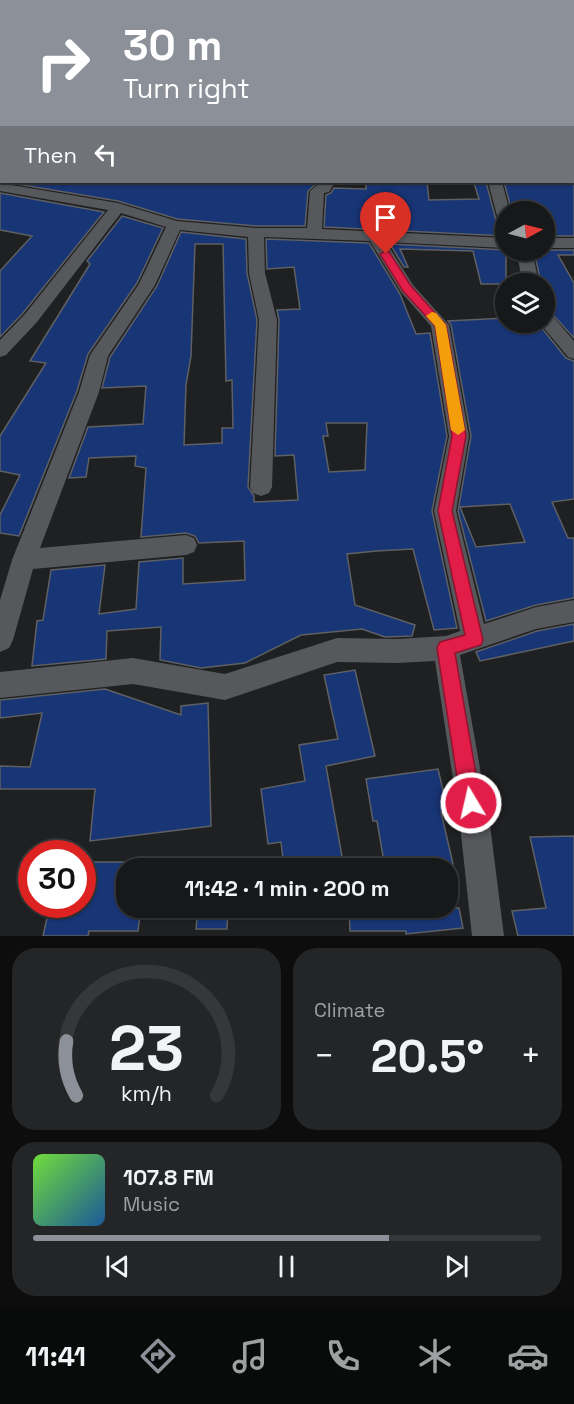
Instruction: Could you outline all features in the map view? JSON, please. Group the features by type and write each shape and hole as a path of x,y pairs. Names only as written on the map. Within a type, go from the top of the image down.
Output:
{"street":[{"path":"56,195 66,183"},
{"path":"314,233 317,191 324,189 327,183"},
{"path":"495,183 500,201"},
{"path":"0,187 117,207 176,225 256,233 314,233 495,242"},
{"path":"0,351 31,318 117,207"},
{"path":"0,640 24,560 89,392 99,355 147,285 176,225"},
{"path":"256,233 257,273 268,320 261,487"},
{"path":"375,237 407,288 440,325 459,436 445,511 475,640"},
{"path":"555,243 574,243"},
{"path":"555,330 574,353"},
{"path":"24,560 186,545"},
{"path":"0,685 133,671 225,687 338,650 397,651 446,648 536,618 574,611"},
{"path":"446,648 475,825 488,936"}],"building":[{"path":"11,183 317,183 308,191 305,226 256,226 177,219 118,201"},
{"path":"366,183 427,183 429,200 479,199 474,183 486,183 495,216 495,236 324,227 326,195 334,188 366,189"},
{"path":"504,183 574,183 574,236 555,236 555,201 509,201"},
{"path":"0,193 104,212 23,313 0,337 0,271 32,236 0,230"},
{"path":"122,216 163,228 137,283 88,354 77,391 19,536 0,533 0,515 20,475 0,471 0,436 46,363 30,361 90,264 87,261"},
{"path":"181,232 246,239 247,273 257,320 248,487 254,496 254,502 298,500 294,455 275,456 279,320 277,310 300,309 294,267 267,269 266,239 369,243 400,294 416,334 430,333 447,436 432,511 457,628 434,630 413,549 376,551 347,554 355,605 415,625 412,636 385,637 362,629 301,635 245,663 201,668 160,660 161,627 107,631 106,659 32,666 37,621 43,620 51,570 105,565 99,614 136,609 139,562 183,558 183,584 245,580 244,541 199,543 195,536 186,533 141,537 146,468 135,466 136,456 89,458 86,477 69,478 88,427 143,424 146,386 102,388 110,357 157,286","holes":["195,244 223,244 226,381 232,380 233,428 222,428 222,443 184,445 186,385 191,356","326,423 367,423 365,470 329,472 323,436 328,436"]},
{"path":"390,244 495,249 495,261 506,261 506,273 495,273 495,284 481,284 473,251 400,249 408,267 404,267"},
{"path":"555,250 574,250 574,255 558,255 574,283 574,338 555,317 555,273 539,273 536,261 555,261"},
{"path":"495,319 495,333 546,333 566,358 574,361 574,499 552,502 568,538 574,538 574,598 536,605 486,621 458,511 471,436 451,325 448,321","holes":["510,504 525,542 476,547 460,507"]},
{"path":"574,624 574,641 480,661 476,652 537,631"},
{"path":"355,670 375,756 326,766 342,858 283,858 281,842 268,844 261,789 305,781 299,745 338,739 324,675"},
{"path":"105,689 181,715 181,706 208,703 211,826 90,840 95,789 0,789 0,766 30,767 42,713 0,718 0,700"},
{"path":"438,769 448,811 441,812 452,858 383,858 377,821 373,821 366,779"},
{"path":"574,836 574,936 518,936 512,911 546,908 530,837"},
{"path":"96,862 116,862 116,918 140,918 138,931 89,931 88,936 43,936 47,918 96,918"},
{"path":"458,908 463,928 406,934 406,931 350,931 349,918 458,918"},
{"path":"197,918 228,918 227,929 196,929"}],"slow traffic":[{"path":"432,316 440,325 458,430"}],"route":[{"path":"386,254 407,288 440,325 459,436 445,511 475,640 446,648 471,803"}]}
